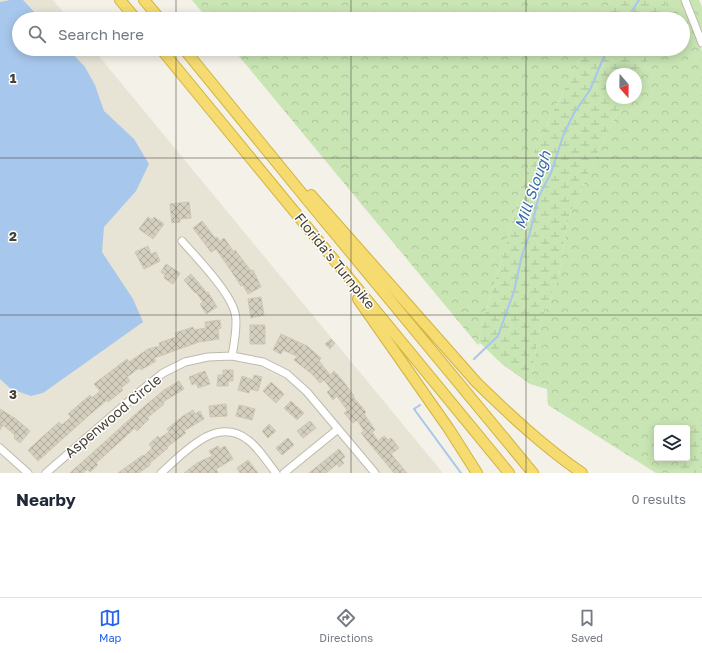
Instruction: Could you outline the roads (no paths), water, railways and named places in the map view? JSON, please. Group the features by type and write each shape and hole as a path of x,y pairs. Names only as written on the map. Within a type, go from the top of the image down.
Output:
{"highway":[{"path":"120,0 130,12"},
{"path":"144,0 154,12"},
{"name":"Florida's Turnpike","path":"167,56 510,473"},
{"name":"Florida's Turnpike","path":"190,56 533,473"},
{"path":"213,84 478,383 522,425 582,473"},
{"path":"332,257 355,295 449,429 477,473"}],"street":[{"path":"686,2 690,12"},
{"path":"690,12 702,43"},
{"path":"182,241 227,295 235,313 235,336 232,356"},
{"name":"Aspenwood Circle","path":"46,473 163,373 185,362 208,356 232,356 263,362 287,374 307,392 375,473"},
{"path":"284,473 338,429"},
{"path":"161,473 200,440 214,433 226,432 240,434 249,440 276,473"},
{"path":"0,448 28,473"}],"water":[{"path":"23,0 34,12 12,12 12,56 75,56 85,67 95,85 104,111 134,139 149,164 136,191 104,227 102,252 133,299 143,322 43,393 31,396 11,389 0,379 0,2"}],"waterway":[{"name":"Mill Slough","path":"631,12 639,0"},
{"name":"Mill Slough","path":"474,359 498,336 514,291 522,255 529,236 539,196 551,173 563,136 574,113 590,90 604,56"},
{"name":"Mill Slough","path":"420,405 414,409 461,473"}]}
